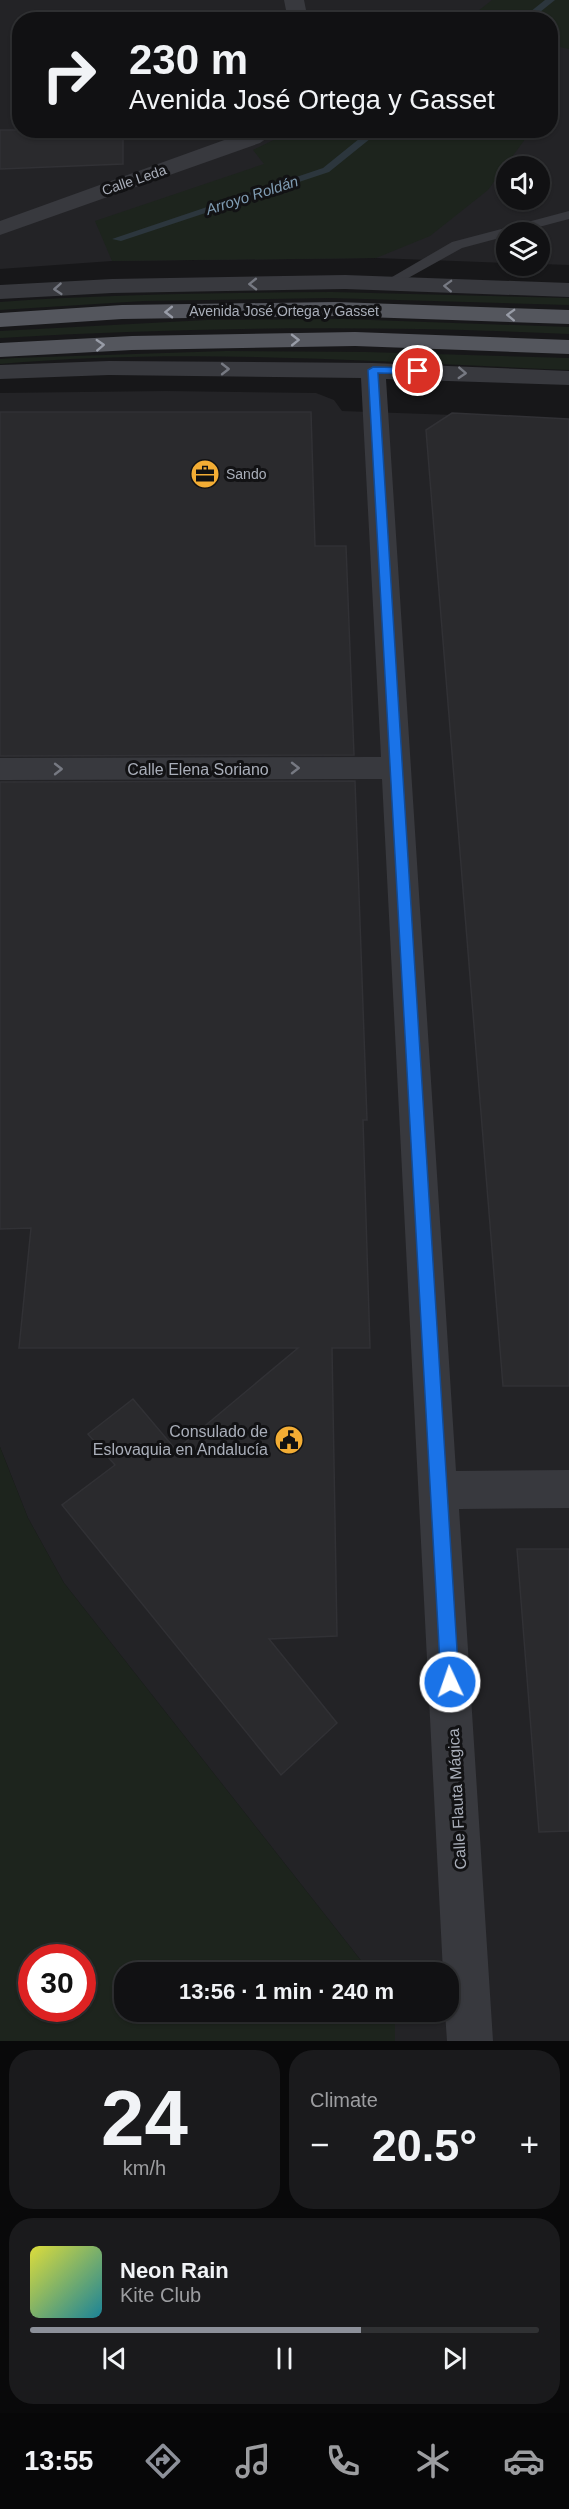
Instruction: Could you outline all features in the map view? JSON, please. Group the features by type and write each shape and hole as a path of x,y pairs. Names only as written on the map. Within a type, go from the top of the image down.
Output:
{"main road":[{"name":"Avenida José Ortega y Gasset","path":"0,320 122,312 336,309 569,316"},
{"name":"Avenida José Ortega y Gasset","path":"0,350 132,343 355,339 569,347"}],"street":[{"name":"Calle Leda","path":"0,228 255,138"},
{"name":"Avenida José Ortega y Gasset","path":"0,292 112,286 387,284 569,290"},
{"path":"0,372 124,369 373,370 569,378"},
{"name":"Calle Flauta Mágica","path":"373,370 470,2041"},
{"name":"Calle Elena Soriano","path":"0,769 396,768"},
{"path":"439,1490 569,1489"}],"lane":[{"path":"387,284 457,245 569,215"}],"shaded area":[{"path":"0,0 569,0 569,265 550,264 550,222 496,222 496,263 376,258 112,261 0,269"},
{"path":"492,0 569,0 569,49 558,47 558,12 477,12"},
{"path":"278,138 526,138 513,156 496,156 496,179 488,190 430,236 376,258 112,261 95,221 264,164 253,150"},
{"path":"332,292 569,298 569,305 330,298 144,301 0,310 0,302 41,299 166,294"},
{"path":"343,319 569,327 569,334 427,329 284,328 142,331 0,338 0,331 207,320"},
{"path":"226,351 366,352 569,358 569,370 213,356 71,359 0,364 0,359 14,358"},
{"path":"166,391 316,393 334,400 342,411 569,419 569,2041 395,2041 395,2022 459,2022 459,1962 362,1962 64,1583 28,1518 0,1447 0,393"},
{"path":"0,1447 28,1518 64,1583 362,1962 114,1962 114,2022 395,2022 395,2041 0,2041"}],"building":[{"path":"0,130 12,130 12,138 123,138 123,164 0,169"},
{"path":"0,412 311,412 315,546 346,546 354,755 0,756"},
{"path":"452,413 569,419 569,1386 503,1386 426,430"},
{"path":"355,781 367,1120 363,1120 370,1348 332,1348 337,1636 269,1639 337,1723 281,1775 62,1505 115,1465 88,1434 133,1399 176,1450 298,1348 19,1348 31,1228 0,1229 0,782"},
{"path":"517,1549 569,1549 569,1831 539,1832"}],"waterway":[{"name":"Arroyo Roldán","path":"535,12 551,0"},
{"name":"Arroyo Roldán","path":"117,239 326,170 367,138"}],"place":[{"name":"Sando","path":"205,474"},
{"name":"Consulado de Eslovaquia en Andalucía","path":"289,1440"}],"route":[{"path":"418,371 373,370 450,1682"}]}
